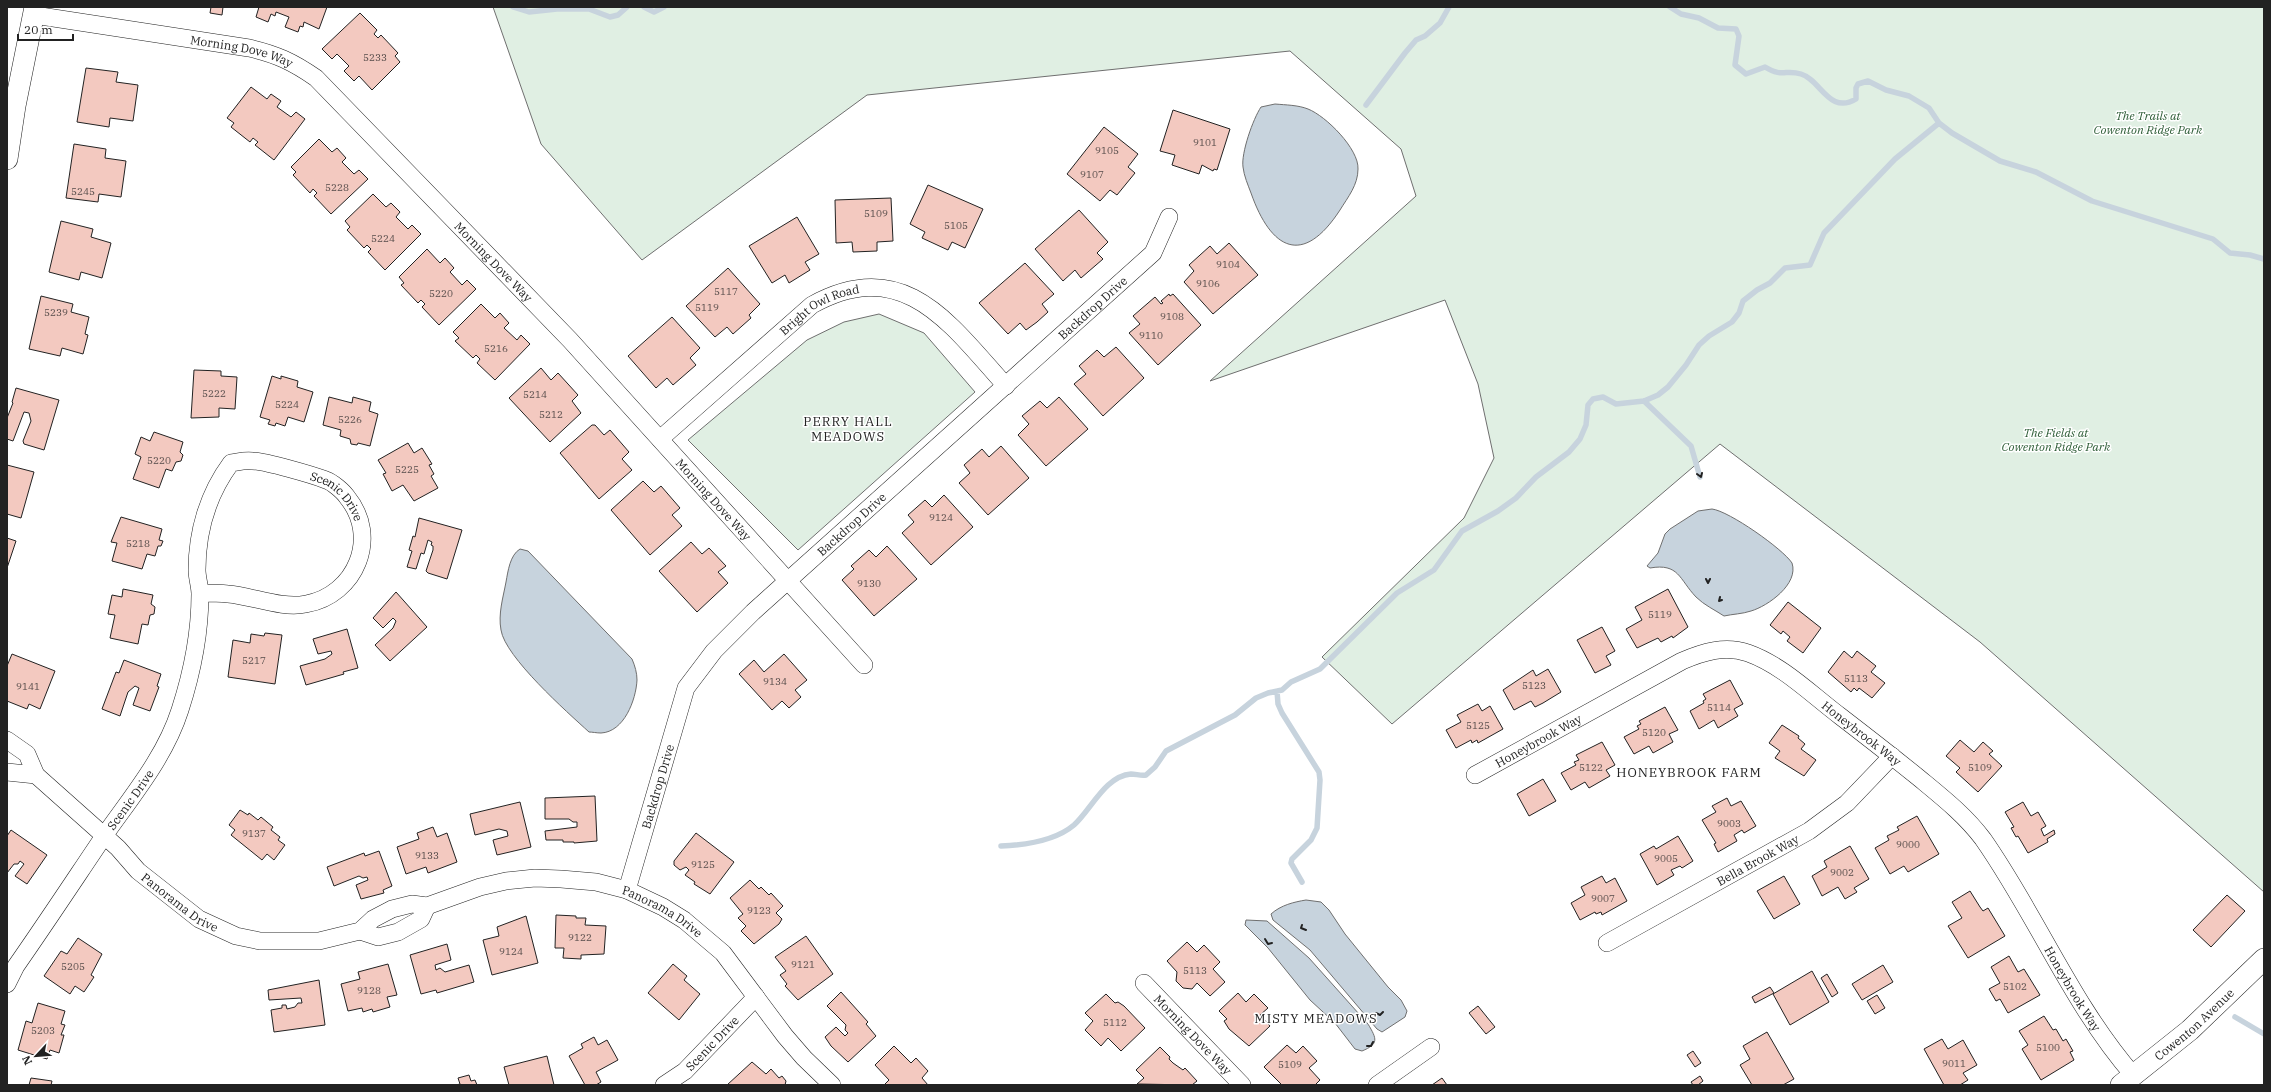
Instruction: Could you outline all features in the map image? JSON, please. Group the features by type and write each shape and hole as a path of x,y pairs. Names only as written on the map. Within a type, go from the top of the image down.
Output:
{"street":[{"path":"7,159 15,106 34,11"},
{"name":"Morning Dove Way","path":"34,11 249,48 275,54 296,64 316,78 554,322 864,665"},
{"name":"Backdrop Drive","path":"627,890 686,688 714,651 753,612 1153,253 1169,217"},
{"name":"Bright Owl Road","path":"660,439 812,305 828,296 846,290 872,287 895,290 922,302 944,318 1006,386"},
{"name":"Scenic Drive","path":"7,984 16,966 157,760 179,711 191,670 200,593 197,572 197,547 205,514 217,482 231,463 252,461 327,480 347,496 363,527 361,554 352,572 341,588 329,597 305,605 282,603 228,594 200,593"},
{"name":"Honeybrook Way","path":"1476,775 1682,661 1715,650 1731,650 1748,653 1780,669 1892,756 1949,802 1982,838 2127,1080"},
{"name":"Panorama Drive","path":"7,740 27,754 36,775 104,836 138,871 199,919 236,936 260,941 320,941 360,931 373,919 392,909 412,904 427,906 480,887 506,881 535,878 596,882 627,890 663,907 705,936 723,953 804,1058 832,1085"},
{"name":"Bella Brook Way","path":"1607,943 1809,831 1847,803 1892,756"},
{"path":"7,772 36,775"},
{"path":"360,931 378,937 398,932 421,919 427,906"},
{"name":"Cowenton Avenue","path":"2127,1080 2190,1030 2264,959"},
{"name":"Morning Dove Way","path":"1144,983 1242,1085"},
{"name":"Scenic Drive","path":"664,1085 685,1071 756,997"},
{"path":"1378,1085 1431,1047"}],"green space":[{"path":"493,7 2264,7 2264,892 1980,642 1720,444 1392,724 1322,657 1464,518 1494,458 1478,384 1445,300 1210,381 1416,196 1401,149 1290,51 867,95 642,260 541,144"},
{"path":"879,314 924,333 975,392 798,550 688,440 807,340 844,322"}],"shaded area":[{"path":"1275,104 1292,105 1308,109 1324,119 1340,134 1353,152 1357,161 1358,175 1352,191 1340,210 1326,228 1313,239 1301,245 1289,244 1278,238 1268,228 1259,212 1247,184 1244,170 1244,153 1251,128 1258,112 1261,107"},
{"path":"1712,509 1720,511 1742,523 1767,540 1792,563 1793,571 1787,586 1766,604 1744,613 1724,616 1699,600 1673,570 1660,567 1650,568 1647,566 1658,553 1665,534 1670,529 1698,511"},
{"path":"520,549 528,551 632,659 637,677 634,697 627,714 622,721 609,731 601,733 589,732 538,684 513,655 505,641 500,624 501,606 510,564 514,555"},
{"path":"1306,900 1321,902 1329,910 1345,934 1388,987 1401,1000 1407,1011 1405,1017 1382,1032 1377,1029 1310,950 1273,920 1271,914 1279,908"},
{"path":"1246,920 1267,921 1309,958 1368,1024 1375,1037 1374,1043 1362,1051 1355,1049 1335,1023 1310,1000 1268,948 1245,925"}],"building":[{"path":"211,7 223,7 222,15 210,13"},
{"path":"259,7 327,7 319,29 304,22 303,27 300,26 298,32 285,27 289,17 276,12 275,16 271,14 268,22 256,17"},
{"path":"360,13 377,30 374,34 378,38 381,35 398,53 395,56 400,62 372,90 359,76 354,81 344,71 349,66 337,54 332,59 322,49"},
{"path":"86,68 118,72 116,82 138,85 133,121 110,118 109,127 77,122"},
{"path":"251,87 267,99 271,94 281,101 277,107 291,117 296,112 305,119 274,160 255,145 258,142 253,138 250,142 231,127 234,123 227,118"},
{"path":"1173,110 1230,129 1217,170 1214,169 1213,171 1202,165 1199,174 1172,165 1175,155 1160,151"},
{"path":"1104,127 1138,154 1128,167 1135,173 1117,195 1110,190 1100,201 1067,174"},
{"path":"319,139 332,152 337,148 346,158 342,162 354,174 359,170 368,179 331,214 314,196 317,193 313,189 310,193 293,175 296,172 291,167"},
{"path":"74,144 106,149 105,158 126,161 121,197 99,194 98,202 66,198"},
{"path":"928,185 983,209 965,248 952,242 948,250 922,238 925,232 910,224"},
{"path":"373,194 386,207 391,203 400,212 396,217 408,229 412,225 421,234 385,270 368,252 371,249 367,245 364,248 347,230 350,227 345,221"},
{"path":"891,198 893,241 877,242 877,251 853,252 852,242 836,243 835,200"},
{"path":"1079,210 1108,242 1097,253 1103,259 1081,278 1075,270 1063,281 1035,249"},
{"path":"797,217 819,254 805,262 810,270 789,283 785,275 772,283 749,246"},
{"path":"61,221 93,229 91,237 111,243 102,278 81,272 79,280 49,272"},
{"path":"1229,243 1258,275 1213,314 1184,282 1194,271 1189,265 1210,246 1217,254"},
{"path":"427,249 440,263 445,258 454,268 450,272 462,285 467,280 476,289 439,325 422,307 425,304 421,300 418,303 401,285 404,283 399,277"},
{"path":"1025,263 1054,294 1042,304 1048,312 1037,322 1026,330 1020,323 1008,334 979,303"},
{"path":"728,268 760,304 749,315 751,318 733,334 727,327 715,337 686,306"},
{"path":"1169,294 1170,296 1173,294 1201,325 1158,365 1129,333 1140,324 1133,316 1155,297 1161,304 1163,303 1161,301"},
{"path":"41,296 73,304 71,312 89,317 85,334 88,335 83,354 62,348 60,356 29,349"},
{"path":"481,304 495,318 500,313 509,323 504,328 517,340 521,335 530,344 495,380 477,363 480,359 476,355 473,358 455,341 459,338 453,332"},
{"path":"672,317 700,348 690,358 696,365 673,385 667,378 656,388 628,356"},
{"path":"1116,347 1144,378 1103,416 1074,384 1086,374 1079,366 1097,350 1104,357"},
{"path":"541,368 551,380 558,373 578,395 572,401 581,413 550,442 509,398"},
{"path":"194,370 221,371 221,376 237,377 235,409 219,408 219,417 191,418"},
{"path":"272,376 281,379 281,376 298,381 297,387 313,392 304,422 288,417 285,426 276,423 275,426 268,424 270,420 260,417"},
{"path":"16,388 59,400 44,450 24,444 23,441 31,421 29,413 24,412 13,441 7,439 7,418 13,403"},
{"path":"329,397 352,403 353,397 371,402 369,411 378,414 370,446 358,443 357,445 351,444 350,439 340,436 341,430 323,425"},
{"path":"1059,397 1088,429 1046,466 1018,435 1029,424 1022,416 1040,401 1047,408"},
{"path":"592,425 595,425 604,435 610,430 629,452 622,459 632,470 599,499 560,453"},
{"path":"154,432 183,442 180,452 183,455 181,461 176,462 172,471 166,469 159,488 133,479 141,457 135,454 141,437 150,441"},
{"path":"408,443 414,453 422,448 432,464 429,465 434,474 431,476 438,488 414,501 403,485 392,491 383,474 386,473 378,460"},
{"path":"1001,446 1029,478 988,515 959,483 970,473 964,465 982,449 989,457"},
{"path":"7,465 34,472 21,518 7,514"},
{"path":"643,481 654,492 661,486 680,508 672,515 682,526 650,555 611,510"},
{"path":"944,495 973,527 931,565 902,533 914,522 908,515 925,500 932,507"},
{"path":"121,517 162,529 159,540 163,541 161,546 158,546 155,556 147,554 142,569 112,561 117,543 111,542"},
{"path":"419,518 462,530 447,579 426,571 433,550 433,546 431,545 432,542 428,540 424,554 421,553 416,569 407,567 412,551 409,550 413,536 415,537"},
{"path":"7,538 16,541 7,568"},
{"path":"691,542 702,554 709,548 726,566 718,572 728,583 697,612 659,571"},
{"path":"887,546 917,579 874,616 842,580 854,569 851,566 869,550 876,557"},
{"path":"123,589 153,595 151,604 155,607 154,614 150,615 148,625 142,624 138,644 110,638 115,615 108,614 112,595 122,597"},
{"path":"1668,589 1688,627 1673,638 1672,636 1661,642 1658,638 1637,648 1626,629 1642,620 1635,607"},
{"path":"396,592 427,627 390,661 375,645 393,628 396,621 393,618 383,628 373,618"},
{"path":"1788,602 1821,628 1803,653 1787,641 1790,637 1783,631 1781,634 1770,625"},
{"path":"1602,627 1615,651 1606,656 1611,665 1595,673 1577,640"},
{"path":"347,629 358,668 343,672 344,674 306,685 300,666 325,659 332,654 331,651 318,654 313,639"},
{"path":"265,633 282,635 275,684 228,677 233,640 250,643 251,634 264,636"},
{"path":"1844,651 1852,658 1857,651 1876,666 1871,672 1885,683 1872,698 1859,688 1857,691 1854,688 1851,692 1828,672"},
{"path":"12,654 55,671 40,709 29,704 27,709 7,701 7,666"},
{"path":"784,654 807,680 795,690 801,697 789,708 782,701 772,710 739,674 754,660 764,672"},
{"path":"124,660 161,674 157,686 159,687 150,711 133,705 139,688 135,686 128,692 120,716 102,709 116,672 119,673"},
{"path":"1548,669 1561,692 1535,707 1531,701 1514,710 1503,690 1533,670 1536,676"},
{"path":"1730,680 1743,704 1734,709 1738,716 1718,728 1714,720 1699,729 1690,711 1704,703 1703,701 1706,699 1703,694"},
{"path":"1478,704 1482,711 1490,706 1503,729 1478,743 1477,740 1472,743 1471,740 1456,748 1446,730 1461,722 1457,715"},
{"path":"1665,707 1678,730 1669,734 1673,742 1653,753 1649,746 1634,754 1624,737 1639,729 1637,726 1641,724 1639,721"},
{"path":"1782,725 1799,736 1798,738 1805,744 1801,749 1816,760 1804,776 1775,758 1780,751 1769,743"},
{"path":"1960,740 1974,752 1983,742 1993,751 1989,754 2002,766 1978,792 1956,772 1960,768 1946,756"},
{"path":"1602,742 1615,765 1606,770 1610,776 1589,788 1585,782 1571,790 1561,773 1576,765 1574,762 1579,760 1576,755"},
{"path":"1543,779 1556,801 1529,816 1517,794"},
{"path":"595,796 597,841 574,843 563,842 563,840 546,840 545,831 577,827 577,822 573,822 569,819 545,819 545,798"},
{"path":"1727,798 1731,806 1741,801 1756,826 1744,833 1742,830 1734,835 1737,841 1718,852 1714,844 1716,843 1702,820 1716,812 1712,806"},
{"path":"520,802 531,847 497,855 493,840 508,836 507,831 499,829 475,835 470,814"},
{"path":"2023,802 2031,816 2038,812 2046,826 2041,829 2044,836 2054,830 2055,834 2047,839 2048,842 2028,853 2018,836 2016,837 2011,828 2014,827 2005,812"},
{"path":"240,810 248,815 249,813 258,820 261,817 273,827 271,830 280,837 278,840 285,845 274,860 267,854 262,860 231,835 235,830 229,825"},
{"path":"1917,816 1939,854 1908,872 1904,866 1890,874 1875,848 1889,840 1887,836 1899,830 1897,827"},
{"path":"433,827 437,837 447,833 457,862 428,873 426,867 406,874 397,847 419,839 417,833"},
{"path":"11,830 47,855 27,884 15,876 24,864 20,861 18,864 14,864 7,873 7,836"},
{"path":"696,833 734,862 710,894 694,884 695,882 685,875 689,870 686,867 680,870 674,865 674,861"},
{"path":"1678,836 1693,861 1682,868 1680,866 1671,870 1674,875 1657,885 1640,854 1654,846 1656,849"},
{"path":"1850,846 1869,879 1854,888 1857,892 1845,899 1838,887 1822,896 1812,876 1827,867 1824,861"},
{"path":"379,851 392,886 383,890 384,893 361,899 356,885 368,880 367,877 363,878 359,876 334,886 327,867 364,853 365,856"},
{"path":"1602,876 1606,883 1615,878 1627,901 1602,915 1601,912 1596,914 1595,912 1580,920 1571,903 1585,895 1581,887"},
{"path":"1784,876 1800,904 1774,919 1757,891"},
{"path":"750,880 759,889 761,887 769,895 771,893 783,906 776,913 782,919 779,924 754,944 741,931 746,926 738,918 743,914 730,898"},
{"path":"1970,891 1983,911 1988,908 2005,936 1968,958 1948,926 1962,918 1952,902"},
{"path":"2227,895 2245,911 2211,947 2193,930"},
{"path":"556,915 586,918 585,925 606,926 604,954 581,955 581,959 563,958 564,948 555,948"},
{"path":"526,916 538,963 492,975 483,940 499,936 497,927"},
{"path":"806,936 833,974 798,1000 785,986 787,984 780,975 786,971 775,957"},
{"path":"78,938 102,954 91,975 94,977 84,992 75,986 70,994 44,976 61,951 67,954"},
{"path":"1187,942 1197,952 1204,945 1220,962 1213,969 1225,982 1210,996 1197,983 1192,989 1183,988 1176,981 1177,972 1167,961"},
{"path":"447,944 451,960 435,965 436,970 440,968 445,972 469,965 474,982 437,993 436,990 421,994 410,955"},
{"path":"2009,956 2018,972 2024,969 2040,995 2008,1013 2000,999 1996,1001 1989,989 2000,983 1991,967"},
{"path":"388,964 397,995 387,997 390,1007 373,1012 372,1009 363,1012 362,1008 348,1011 341,984 360,979 358,972"},
{"path":"673,964 687,976 684,980 700,994 679,1020 648,993"},
{"path":"1883,965 1893,982 1862,1000 1852,984"},
{"path":"1812,971 1829,1002 1790,1025 1773,994"},
{"path":"1827,974 1838,993 1832,997 1821,978"},
{"path":"319,980 325,1025 274,1032 271,1010 282,1008 282,1005 286,1005 287,1009 295,1007 298,1003 302,1003 301,998 269,1000 268,990"},
{"path":"1770,987 1774,993 1755,1003 1752,997"},
{"path":"841,992 868,1022 866,1024 876,1036 848,1062 831,1046 825,1037 836,1027 845,1036 848,1033 845,1030 846,1025 827,1006"},
{"path":"1238,993 1246,1002 1254,994 1268,1008 1260,1015 1270,1026 1249,1046 1229,1029 1224,1021 1227,1019 1219,1011"},
{"path":"1106,994 1115,1003 1118,1002 1124,1006 1145,1028 1121,1051 1108,1038 1101,1046 1085,1030 1093,1021 1085,1013"},
{"path":"1877,995 1885,1008 1875,1014 1867,1001"},
{"path":"38,1003 65,1011 61,1024 65,1025 61,1035 64,1035 59,1053 50,1050 47,1059 18,1050 26,1021 32,1023"},
{"path":"1478,1006 1495,1027 1486,1034 1469,1013"},
{"path":"2044,1016 2053,1030 2056,1029 2063,1041 2066,1039 2073,1051 2070,1052 2074,1060 2041,1080 2022,1049 2028,1045 2019,1031"},
{"path":"1767,1032 1794,1079 1783,1085 1752,1085 1740,1065 1750,1059 1743,1046"},
{"path":"594,1037 598,1045 607,1040 618,1060 596,1072 601,1082 596,1085 585,1085 569,1056 583,1048 581,1044"},
{"path":"1942,1039 1948,1049 1963,1040 1977,1065 1963,1073 1968,1080 1960,1085 1944,1085 1924,1049"},
{"path":"1287,1045 1296,1053 1303,1046 1317,1061 1309,1068 1320,1080 1315,1085 1282,1085 1264,1067"},
{"path":"894,1046 911,1063 916,1058 928,1071 922,1078 928,1085 884,1085 889,1080 875,1065"},
{"path":"1160,1047 1170,1057 1169,1059 1173,1063 1183,1070 1185,1068 1197,1081 1192,1085 1137,1084 1144,1078 1136,1070"},
{"path":"1693,1051 1701,1063 1695,1067 1687,1055"},
{"path":"547,1056 554,1085 509,1085 504,1067"},
{"path":"752,1062 766,1074 771,1069 779,1078 782,1076 786,1081 785,1085 727,1085"},
{"path":"469,1075 471,1081 475,1080 477,1085 456,1085 460,1084 458,1078"},
{"path":"1700,1076 1703,1081 1698,1085 1693,1085 1691,1082"},
{"path":"31,1078 52,1081 51,1085 29,1085"},
{"path":"1442,1078 1447,1085 1432,1085"}],"waterway":[{"path":"513,7 529,12 557,9 589,9 610,17 618,15 627,7"},
{"path":"644,7 654,12 664,7"},
{"path":"1366,105 1416,40 1425,36 1440,23 1449,7"},
{"path":"1670,7 1681,14 1699,18 1718,28 1736,29 1739,36 1735,65 1746,74 1765,67 1780,73 1791,72 1801,74 1808,77 1826,95 1839,103 1847,103 1856,99 1856,88 1858,84 1868,81 1886,90 1909,96 1929,108 1939,123 1952,133 2000,161 2036,172 2092,201 2213,239 2230,253 2250,255 2264,259"},
{"path":"1001,846 1020,845 1040,841 1058,835 1074,825 1106,787 1114,781 1122,776 1131,774 1146,775 1155,767 1166,751 1235,715 1256,698 1268,693 1282,690 1291,682 1320,669 1397,593 1434,570 1462,531 1498,511 1516,498 1536,477 1569,452 1580,439 1586,425 1588,405 1593,399 1603,397 1616,404 1644,401 1658,395 1668,387 1686,365 1699,345 1709,336 1732,322 1739,313 1743,301 1757,290 1770,283 1785,268 1810,265 1824,233 1895,159 1939,123"},
{"path":"1644,401 1691,446 1700,477"},
{"path":"1277,691 1278,704 1282,713 1319,772 1320,780 1317,828 1311,840 1292,859 1291,863 1302,882"},
{"path":"2235,1017 2264,1034"}],"wall":[{"path":"1697,474 1701,477 1702,473"},
{"path":"1706,579 1708,583 1710,579"},
{"path":"1720,597 1719,601 1722,600"},
{"path":"1302,925 1301,928 1306,930"},
{"path":"1265,939 1268,944 1272,943"},
{"path":"1376,1013 1380,1015 1383,1012"},
{"path":"1367,1046 1371,1046 1373,1042"}],"district":[{"name":"PERRY HALL MEADOWS","path":"848,428"},
{"name":"HONEYBROOK FARM","path":"1689,772"},
{"name":"MISTY MEADOWS","path":"1316,1018"}],"park label":[{"name":"The Trails at Cowenton Ridge Park","path":"2148,122"},
{"name":"The Fields at Cowenton Ridge Park","path":"2056,439"}]}
